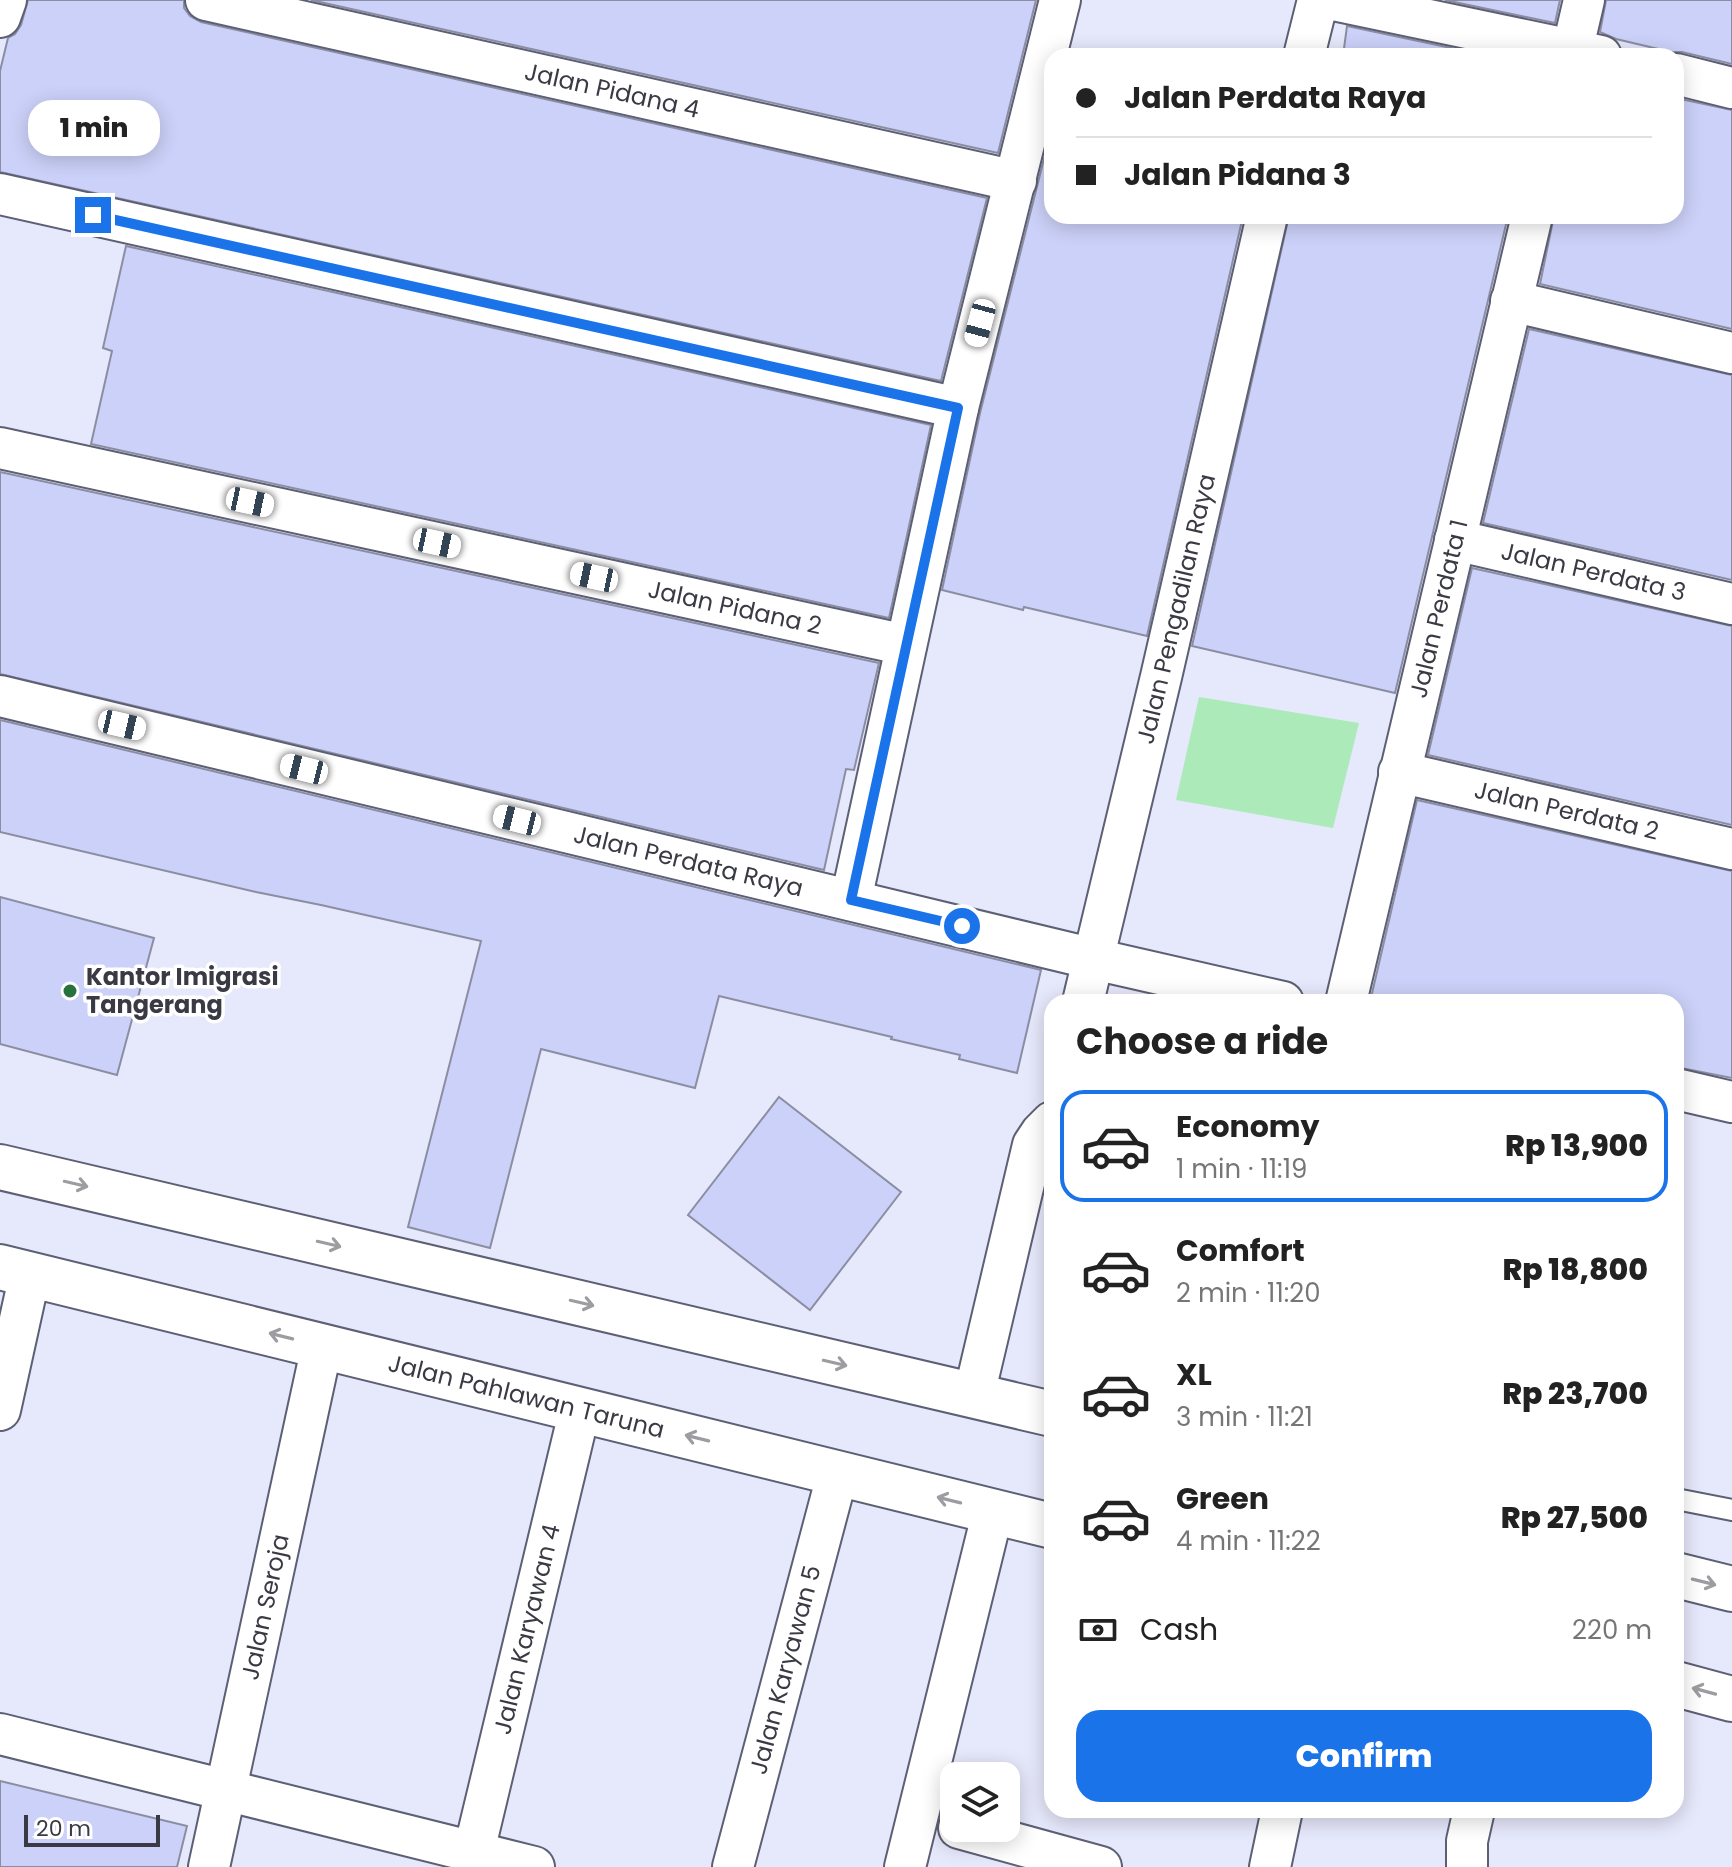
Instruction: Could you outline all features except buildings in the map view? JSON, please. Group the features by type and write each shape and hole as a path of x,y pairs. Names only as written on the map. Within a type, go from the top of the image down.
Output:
{"main road":[{"path":"0,1167 1044,1412"},
{"name":"Jalan Pahlawan Taruna","path":"15,1270 1044,1524"},
{"path":"1684,1577 1732,1589"},
{"path":"1684,1686 1732,1699"}],"street":[{"path":"0,17 6,0"},
{"name":"Jalan Pidana 4","path":"206,0 1016,181"},
{"path":"1048,48 1060,0"},
{"path":"1306,48 1318,0"},
{"path":"1333,0 1554,48"},
{"path":"1582,48 1584,0"},
{"path":"851,900 958,408 1044,66"},
{"path":"1684,76 1732,88"},
{"path":"0,194 958,408"},
{"name":"Jalan Pengadilan Raya","path":"1085,994 1265,224"},
{"name":"Jalan Perdata 1","path":"1348,994 1530,224"},
{"path":"1511,301 1732,353"},
{"name":"Jalan Pidana 2","path":"0,448 906,645"},
{"name":"Jalan Perdata 3","path":"1455,540 1732,604"},
{"name":"Jalan Perdata Raya","path":"0,696 1248,994"},
{"name":"Jalan Perdata 2","path":"1399,772 1732,849"},
{"path":"1684,1091 1732,1102"},
{"path":"986,1398 1033,1145 1044,1130"},
{"path":"986,1398 1044,1202"},
{"path":"0,1410 15,1270"},
{"name":"Jalan Seroja","path":"209,1867 322,1346"},
{"name":"Jalan Karyawan 4","path":"474,1851 580,1409"},
{"name":"Jalan Karyawan 5","path":"733,1867 838,1472"},
{"path":"954,1762 993,1511"},
{"path":"0,1734 534,1867"},
{"path":"1270,1867 1280,1818"},
{"path":"1467,1867 1467,1841 1472,1818"},
{"path":"905,1867 940,1828"},
{"path":"1010,1842 1101,1867"}],"lane":[{"path":"1684,1501 1732,1510"}],"green space":[{"path":"1199,697 1359,723 1333,828 1176,800"}],"place":[{"name":"Kantor Imigrasi Tangerang","path":"70,991"}],"route":[{"path":"93,215 958,408 851,900 962,926"}]}
